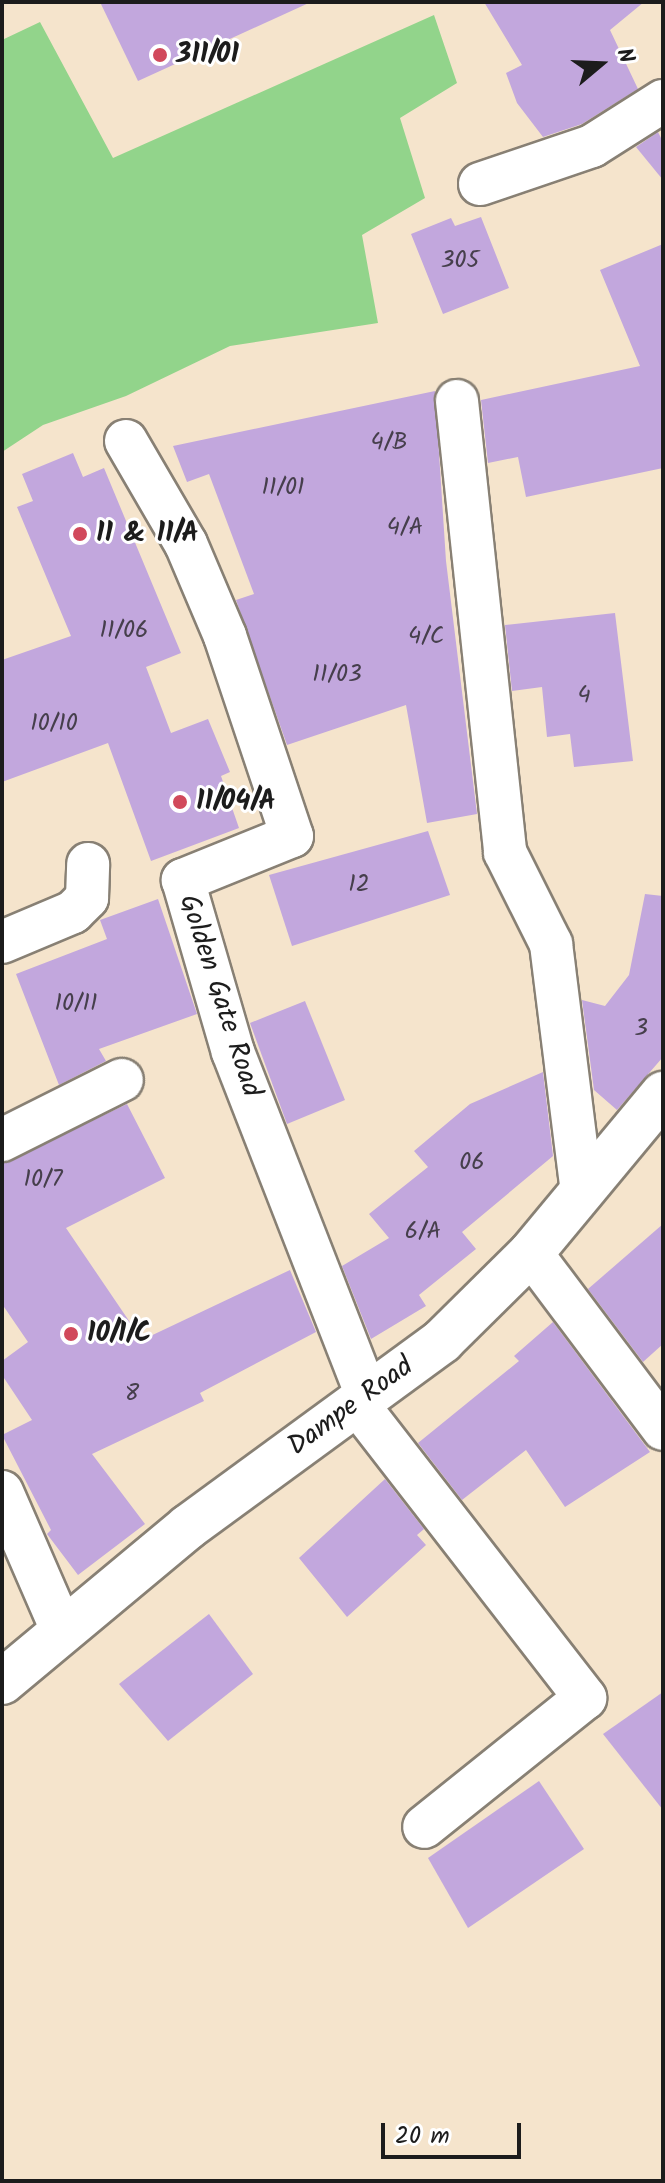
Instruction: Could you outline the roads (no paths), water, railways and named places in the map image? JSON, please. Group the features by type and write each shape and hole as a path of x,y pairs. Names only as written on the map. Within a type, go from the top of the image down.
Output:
{"street":[{"path":"480,184 592,146 663,101"},
{"path":"457,401 505,852 551,944 582,1192"},
{"name":"Golden Gate Road","path":"126,441 186,544 225,636 292,836 183,880 233,1052 363,1402"},
{"path":"2,942 73,912 87,898 88,864"},
{"path":"2,1140 122,1080"},
{"name":"Dampe Road","path":"2,1682 188,1527 363,1402 442,1341 531,1253 663,1094"},
{"path":"531,1253 663,1429"},
{"path":"363,1402 585,1698 424,1827"},
{"path":"2,1492 62,1630"}],"place":[{"name":"311/01","path":"160,55"},
{"name":"11 & 11/A","path":"80,534"},
{"name":"11/04/A","path":"180,802"},
{"name":"10/1/C","path":"71,1334"}]}
